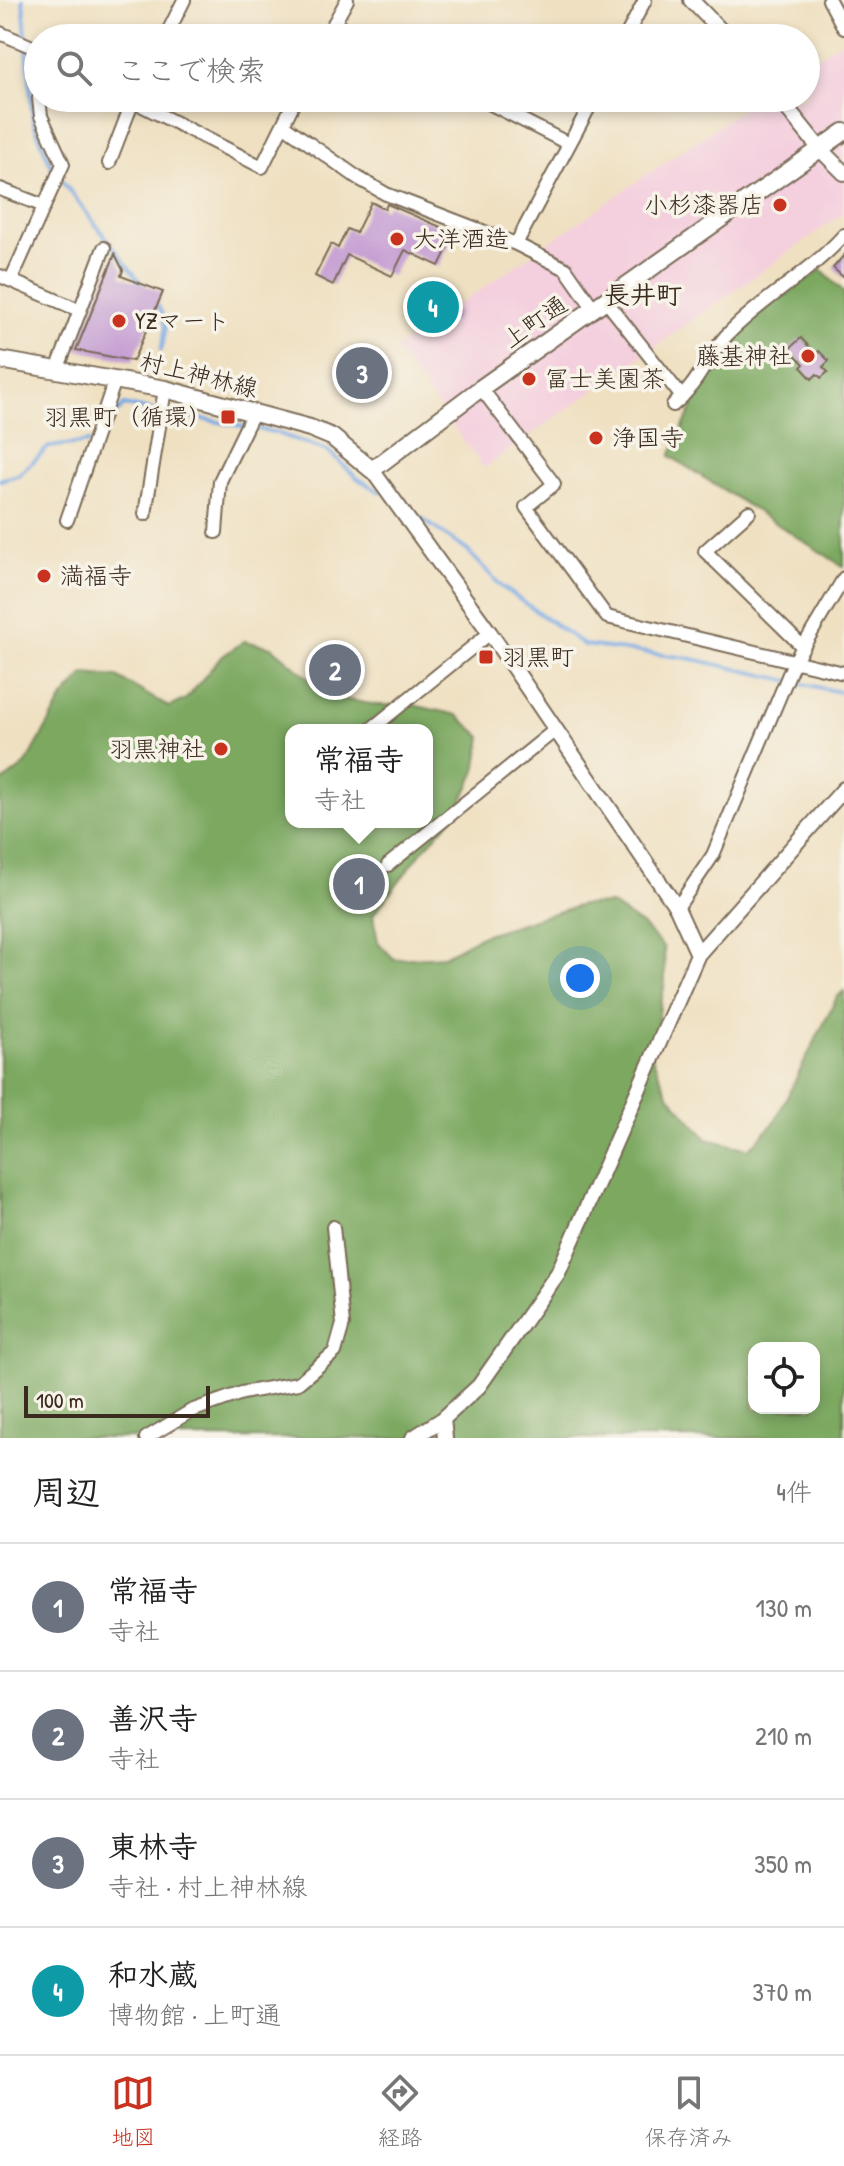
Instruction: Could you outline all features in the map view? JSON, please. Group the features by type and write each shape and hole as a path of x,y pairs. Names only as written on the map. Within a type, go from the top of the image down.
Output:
{"main road":[{"name":"上町通","path":"372,470 481,388 844,132"},
{"name":"村上神林線","path":"0,360 165,389 310,428 332,437 372,470"}],"street":[{"path":"172,24 184,0"},
{"path":"334,23 347,0"},
{"path":"632,24 645,0"},
{"path":"691,0 714,24"},
{"path":"829,0 844,28"},
{"path":"0,50 3,35 24,44"},
{"path":"41,112 63,164 6,278 79,310"},
{"path":"109,163 129,112"},
{"path":"158,112 262,167 289,112"},
{"path":"506,112 569,144"},
{"path":"516,244 586,112"},
{"path":"790,112 844,173"},
{"path":"283,125 386,194 516,244 566,269 600,305 678,401 690,392 724,339 751,312 809,270 844,235"},
{"path":"0,189 44,206"},
{"path":"57,370 104,248"},
{"path":"67,520 115,380"},
{"path":"481,388 554,484 526,507 607,617 844,673"},
{"path":"145,514 165,389"},
{"path":"216,532 220,481 253,413"},
{"path":"372,470 490,633 677,908 698,954"},
{"path":"749,512 705,551 803,647"},
{"path":"677,908 713,855 794,662 844,578"},
{"path":"377,724 490,633"},
{"path":"388,865 554,731"},
{"path":"413,1438 443,1419 479,1386 558,1273 698,954 844,789"},
{"path":"146,1438 191,1411 242,1393 298,1383 335,1352 343,1324 333,1227"},
{"path":"443,1419 445,1438"}],"shaded area":[{"path":"844,39 844,213 484,468 395,349 738,112 820,112 820,55"}],"green space":[{"path":"821,270 844,292 844,567 670,456 712,363 749,321"},
{"path":"244,641 272,647 331,697 377,705 413,705 457,715 482,737 476,771 457,813 424,849 373,915 378,942 394,959 444,956 483,935 534,919 581,905 611,904 643,926 664,948 665,982 651,1055 668,1094 707,1139 749,1149 774,1123 837,997 844,991 844,1438 0,1438 0,784 26,764 63,698 84,674 117,677 169,707 186,699 220,658"}],"building":[{"name":"大洋酒造","path":"371,202 385,209 387,204 455,233 439,266 405,250 392,276 347,255 333,285 315,276 331,244 338,248 347,229 356,233"},
{"name":"YZマート","path":"115,254 123,270 121,276 163,292 133,361 76,350"},
{"path":"844,255 844,278 833,268"},
{"path":"420,284 458,314 446,329 408,299"},
{"path":"801,338 816,354 819,351 829,361 823,367 828,372 821,378 817,374 812,379 801,367 804,364 789,349"}],"waterway":[{"path":"23,0 25,24"},
{"path":"32,112 52,168 144,287"},
{"path":"154,300 165,324 161,350"},
{"path":"101,431 124,405 274,432 328,451 357,478 380,492"},
{"path":"0,480 18,475 49,447 89,442"},
{"path":"408,509 468,551 502,587 584,645 688,658 844,693"}],"place":[{"name":"小杉漆器店","path":"780,205"},
{"name":"大洋酒造","path":"397,239"},
{"name":"和水蔵","path":"433,307"},
{"name":"YZマート","path":"119,321"},
{"name":"藤基神社","path":"808,356"},
{"name":"東林寺","path":"362,373"},
{"name":"冨士美園茶","path":"529,379"},
{"name":"羽黒町（循環）","path":"228,417"},
{"name":"浄国寺","path":"596,438"},
{"name":"満福寺","path":"44,576"},
{"name":"羽黒町","path":"486,657"},
{"name":"善沢寺","path":"335,670"},
{"name":"羽黒神社","path":"221,749"},
{"name":"常福寺","path":"359,884"}],"district":[{"name":"長井町","path":"643,295"}]}
